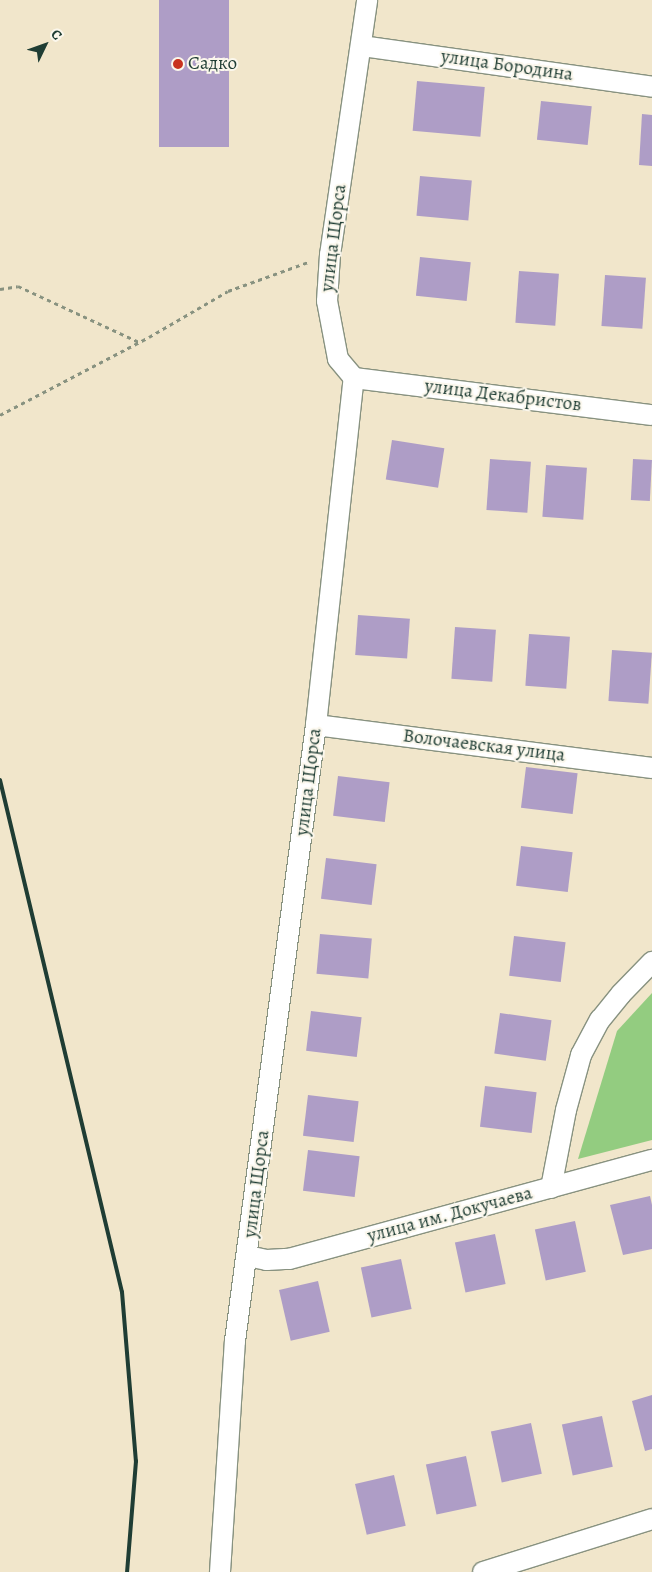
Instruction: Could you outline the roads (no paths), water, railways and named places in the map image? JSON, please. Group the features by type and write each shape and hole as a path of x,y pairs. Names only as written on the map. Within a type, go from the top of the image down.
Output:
{"street":[{"name":"улица Щорса","path":"220,1572 235,1341 248,1256 316,725 354,378 338,359 327,301 330,255 362,46 367,0"},
{"name":"улица Бородина","path":"362,46 652,87"},
{"name":"улица Декабристов","path":"354,378 652,415"},
{"name":"Волочаевская улица","path":"316,725 652,768"},
{"path":"552,1188 566,1110 581,1055 600,1020 621,994 652,962"},
{"name":"улица им. Докучаева","path":"248,1256 267,1260 289,1259 652,1160"},
{"path":"483,1572 652,1519"}],"railway":[{"path":"0,780 122,1292 136,1461 127,1572"}],"place":[{"name":"Садко","path":"178,64"}]}
